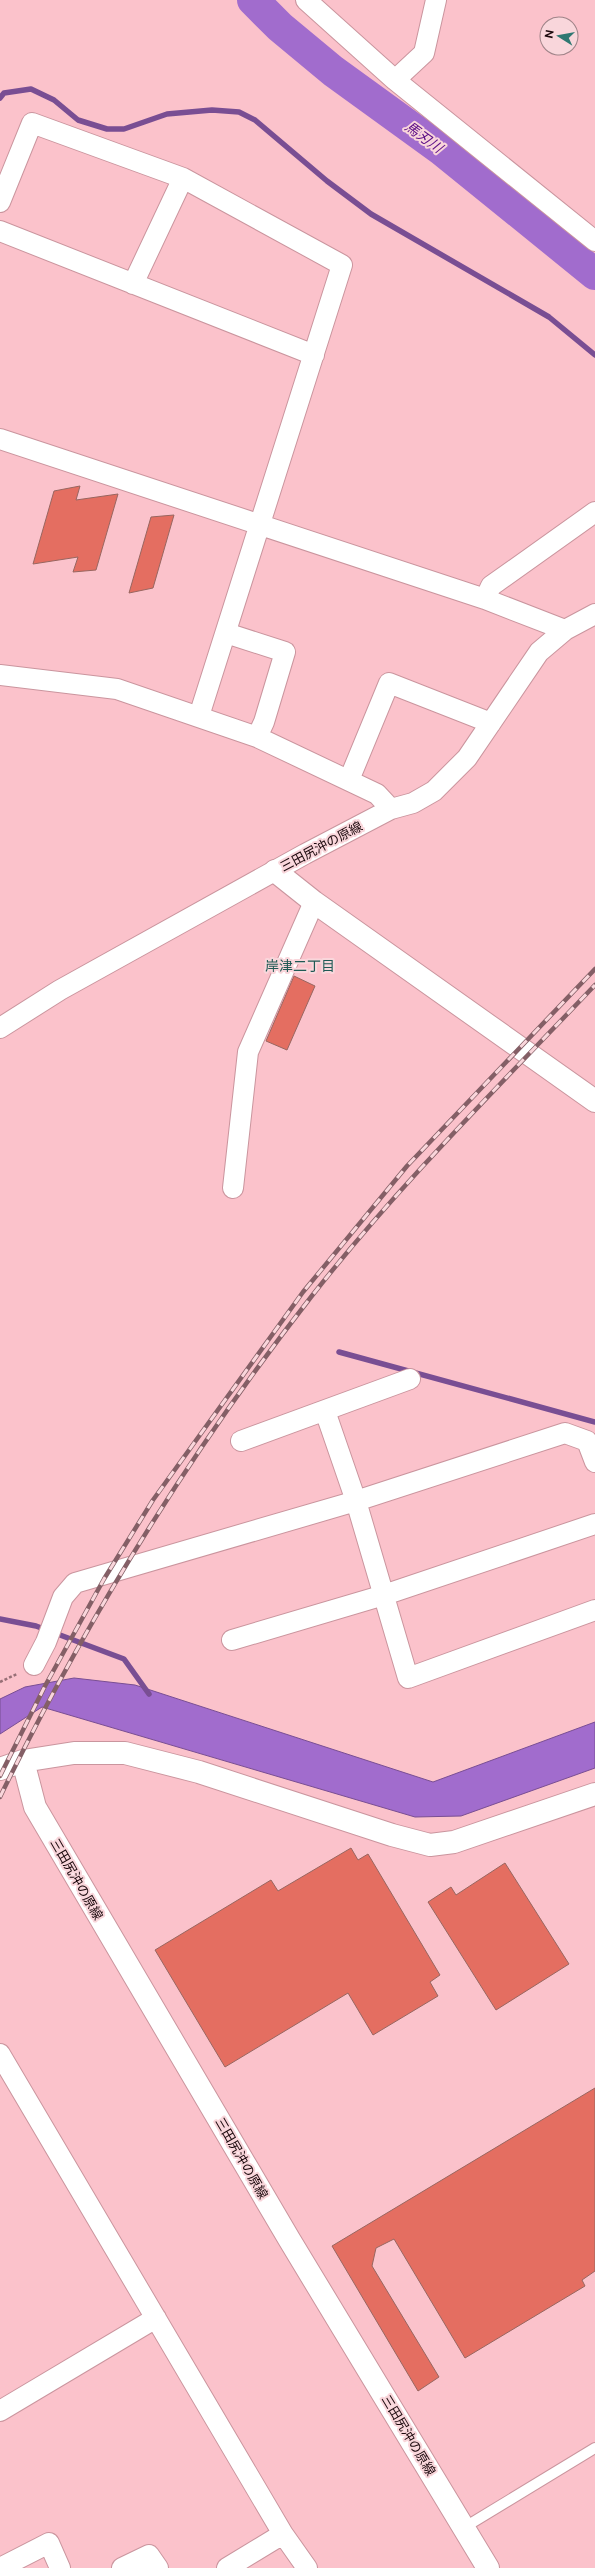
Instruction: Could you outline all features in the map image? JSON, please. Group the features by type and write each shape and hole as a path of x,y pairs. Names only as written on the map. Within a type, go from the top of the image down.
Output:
{"street":[{"path":"306,0 395,80 595,241"},
{"path":"395,80 424,53 436,0"},
{"path":"0,202 32,123 183,178 342,265 199,716"},
{"path":"133,284 183,178"},
{"path":"0,231 314,354"},
{"path":"0,439 485,599 566,630"},
{"path":"485,599 491,586 595,512"},
{"name":"三田尻沖の原線","path":"0,1028 60,990 276,870 392,809 413,804 434,791 467,758 538,652 566,630 595,614"},
{"path":"226,633 285,652 264,722 256,736"},
{"path":"0,676 117,689 199,716 256,736 349,780 377,794 392,809"},
{"path":"349,780 389,683 491,723"},
{"path":"276,870 314,902 595,1101"},
{"path":"233,1188 248,1052 314,902"},
{"path":"241,1441 410,1379"},
{"path":"325,1411 356,1501 408,1678 595,1610"},
{"path":"34,1665 46,1642 63,1597 75,1583 356,1501 565,1433 587,1441 595,1462"},
{"path":"232,1640 384,1594 595,1524"},
{"path":"0,1769 23,1761 74,1753 125,1753 199,1772 392,1835 430,1845 454,1842 595,1794"},
{"name":"三田尻沖の原線","path":"23,1761 35,1807 289,2239 465,2527 488,2568"},
{"path":"0,2054 283,2534 307,2568"},
{"path":"0,2411 156,2318"},
{"path":"227,2568 283,2534"},
{"path":"0,2568 48,2543 60,2568"},
{"path":"122,2568 149,2555 158,2568"}],"lane":[{"path":"465,2527 595,2448"}],"shaded area":[{"path":"74,1678 135,1685 433,1782 595,1722 595,1768 461,1816 415,1817 42,1707 0,1734 0,1699 25,1687"}],"building":[{"path":"80,486 76,500 118,494 96,570 73,572 78,557 33,564 54,491"},
{"path":"174,515 153,588 129,593 151,517"},
{"path":"294,976 315,986 287,1050 266,1041"},
{"path":"351,1848 358,1860 368,1854 440,1975 430,1982 438,1996 373,2035 348,1993 225,2067 155,1950 271,1880 278,1891"},
{"path":"505,1863 569,1964 496,2010 428,1902 451,1887 456,1895"},
{"path":"595,2088 595,2271 582,2280 585,2286 465,2358 394,2239 376,2248 372,2266 439,2377 418,2391 332,2246"}],"waterway":[{"name":"馬刃川","path":"253,0 280,27 333,71 442,150 595,274"},
{"path":"0,98 4,93 31,89 54,100 78,120 107,129 124,129 167,114 212,110 239,112 255,120 327,181 371,214 549,317 595,355"},
{"path":"339,1352 595,1422"},
{"path":"0,1619 36,1626 124,1659 149,1694"}],"railway":[{"path":"0,1776 45,1686 104,1579 153,1500 303,1292 407,1166 595,969"},
{"path":"0,1797 33,1731 104,1602 182,1477 266,1356 311,1297 378,1216 485,1099 595,985"}],"district":[{"name":"岸津二丁目","path":"300,966"}]}
